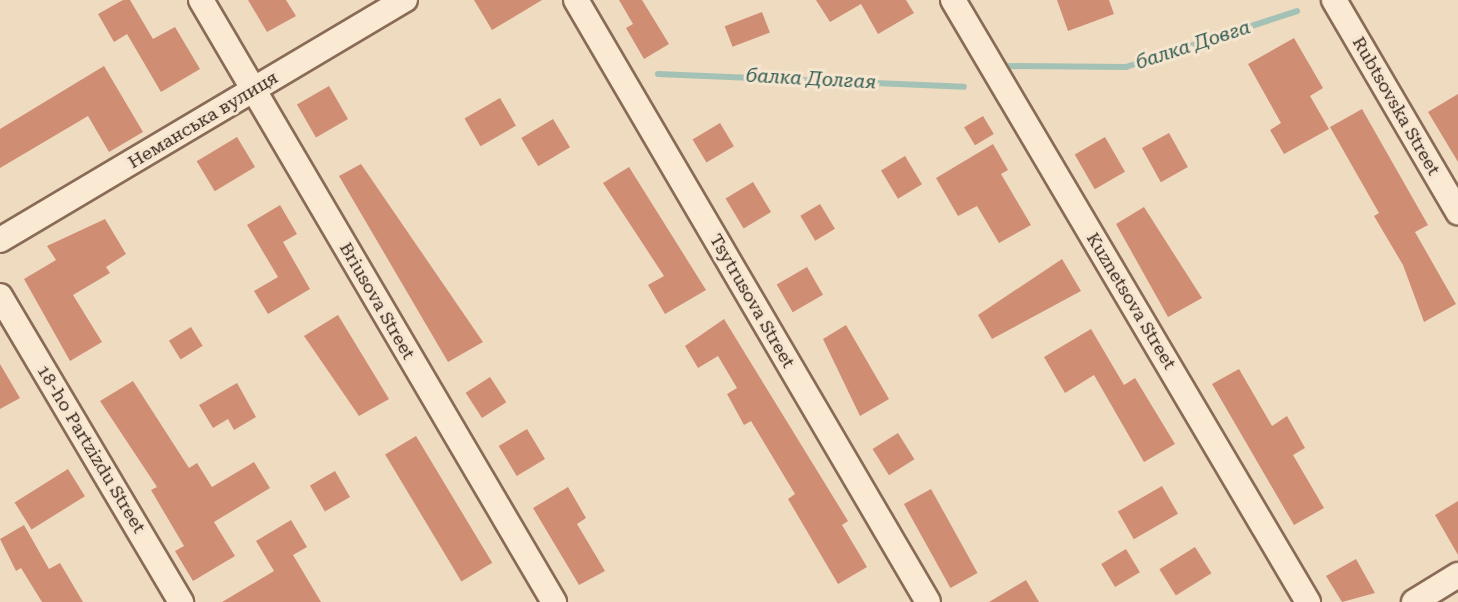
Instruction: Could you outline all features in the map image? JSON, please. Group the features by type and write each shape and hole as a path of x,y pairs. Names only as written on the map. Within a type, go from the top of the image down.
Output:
{"street":[{"name":"Briusova Street","path":"201,0 555,602"},
{"name":"Неманська вулиця","path":"0,240 405,0"},
{"name":"Tsytrusova Street","path":"576,0 928,602"},
{"name":"Kuznetsova Street","path":"953,0 1308,602"},
{"name":"Rubtsovska Street","path":"1335,0 1458,212"},
{"name":"18-ho Partzizdu Street","path":"0,296 181,602"},
{"path":"1413,602 1458,575"}],"building":[{"path":"123,0 130,0 153,39 175,27 200,69 161,92 127,34 114,42 98,14"},
{"path":"248,0 286,0 296,16 267,32"},
{"path":"474,0 542,0 492,30"},
{"path":"619,0 642,0 669,44 644,59 626,28 633,24"},
{"path":"816,0 906,0 914,13 878,34 861,4 830,22"},
{"path":"1057,0 1109,0 1114,14 1068,31"},
{"path":"762,12 770,33 733,47 725,26"},
{"path":"1294,38 1323,88 1310,96 1329,129 1284,154 1270,130 1281,123 1248,64"},
{"path":"104,66 143,132 109,152 88,116 0,168 0,129"},
{"path":"329,86 348,119 316,137 297,104"},
{"path":"1458,94 1458,162 1428,112"},
{"path":"500,98 516,126 480,146 464,118"},
{"path":"1362,109 1428,225 1415,232 1456,304 1424,322 1403,265 1374,216 1379,213 1330,127"},
{"path":"983,116 994,134 975,145 964,127"},
{"path":"553,119 570,147 538,166 521,138"},
{"path":"720,123 734,146 706,163 693,139"},
{"path":"1169,133 1188,167 1161,182 1142,148"},
{"path":"237,137 255,167 215,191 197,161"},
{"path":"1105,137 1125,172 1095,189 1075,154"},
{"path":"993,144 1008,170 1001,174 1031,225 999,243 977,206 958,216 936,178"},
{"path":"905,156 922,184 898,199 881,170"},
{"path":"361,164 483,342 448,362 339,176"},
{"path":"629,167 706,290 665,314 648,285 664,276 603,183"},
{"path":"753,182 771,212 744,228 726,198"},
{"path":"820,204 835,229 815,241 800,216"},
{"path":"280,205 297,234 283,242 310,289 268,314 254,291 278,277 247,225"},
{"path":"1144,207 1202,298 1168,317 1116,224"},
{"path":"105,219 126,254 106,267 110,273 73,295 102,342 70,361 24,279 56,260 47,246"},
{"path":"1062,259 1081,291 992,339 978,315"},
{"path":"807,267 823,295 793,312 777,284"},
{"path":"338,315 389,399 359,416 304,336"},
{"path":"724,319 848,521 842,525 867,567 838,584 788,499 795,494 751,421 744,425 727,394 737,388 718,356 698,368 685,346"},
{"path":"846,325 889,399 860,416 823,339"},
{"path":"191,327 203,346 181,359 169,341"},
{"path":"1091,329 1124,385 1135,378 1175,444 1144,462 1094,375 1065,393 1044,357"},
{"path":"0,364 20,398 0,409"},
{"path":"1239,369 1272,426 1287,416 1305,448 1293,455 1324,508 1294,525 1212,384"},
{"path":"490,377 506,402 482,418 466,393"},
{"path":"133,381 189,468 197,463 212,487 254,462 270,488 214,522 235,556 193,581 175,551 184,546 151,490 157,487 100,401"},
{"path":"237,383 256,417 234,430 228,419 213,428 199,405"},
{"path":"527,429 545,459 517,476 499,446"},
{"path":"898,433 914,459 889,475 873,449"},
{"path":"416,436 492,563 461,581 385,455"},
{"path":"68,469 85,496 32,530 15,502"},
{"path":"335,471 350,497 325,511 310,486"},
{"path":"1162,486 1178,514 1134,539 1118,512"},
{"path":"568,487 586,518 577,524 605,571 579,585 533,508"},
{"path":"931,489 978,573 950,588 904,504"},
{"path":"1458,501 1458,555 1435,515"},
{"path":"291,520 307,547 293,555 321,602 222,602 274,571 256,541"},
{"path":"24,525 49,569 60,563 83,602 42,602 21,568 16,571 0,539"},
{"path":"1195,547 1211,573 1176,596 1159,569"},
{"path":"1126,549 1140,572 1115,587 1101,564"},
{"path":"1356,559 1375,593 1342,602 1326,576"},
{"path":"1026,580 1039,602 989,602"}],"waterway":[{"name":"балка Довга","path":"1002,66 1126,67 1297,11"},
{"name":"балка Долгая","path":"658,74 964,87"}]}
